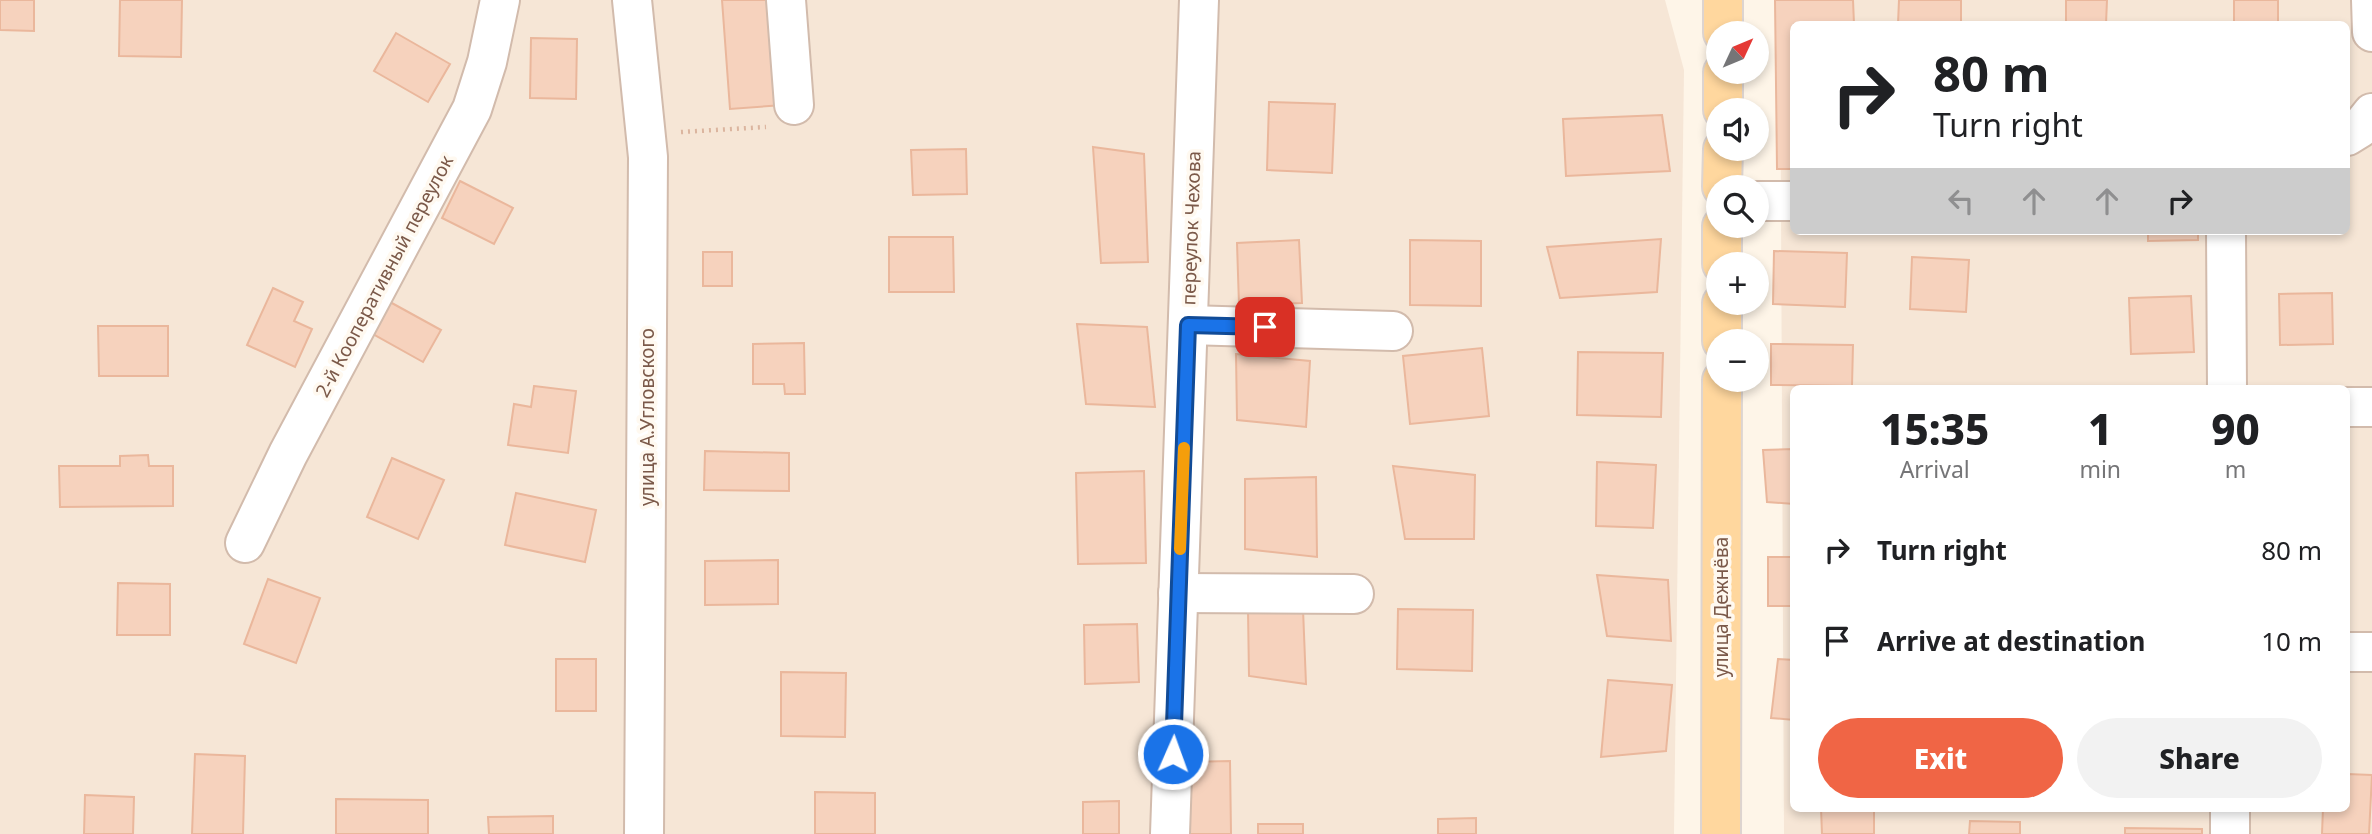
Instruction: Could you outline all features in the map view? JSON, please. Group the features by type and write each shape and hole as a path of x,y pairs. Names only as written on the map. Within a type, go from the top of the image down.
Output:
{"main road":[{"path":"1723,0 1723,21"},
{"name":"улица Дежнёва","path":"1721,834 1722,392"}],"street":[{"name":"2-й Кооперативный переулок","path":"246,543 288,454 472,109 487,62 500,0"},
{"name":"улица А.Угловского","path":"632,0 648,157 644,834"},
{"path":"786,0 794,105"},
{"name":"переулок Чехова","path":"1170,834 1199,0"},
{"path":"2371,0 2372,32"},
{"path":"2350,134 2360,128 2372,113"},
{"path":"1769,201 1790,201"},
{"path":"2226,235 2227,385"},
{"path":"1188,325 1393,331"},
{"path":"2350,407 2372,407"},
{"path":"1178,593 1354,594"},
{"path":"2350,652 2372,652"},
{"path":"2230,812 2230,834"}],"path":[{"path":"646,134 781,125 794,105"}],"shaded area":[{"path":"0,0 1665,0 1684,70 1674,834 0,834"},
{"path":"1780,0 2372,0 2372,834 1784,834"}],"building":[{"path":"0,0 34,0 34,31 0,30"},
{"path":"120,0 182,0 181,57 119,56"},
{"path":"722,0 776,0 783,105 730,109"},
{"path":"1775,0 1853,0 1854,21 1790,21 1790,169 1777,169"},
{"path":"1899,0 1961,0 1961,21 1898,21"},
{"path":"2066,0 2107,0 2106,21 2066,21"},
{"path":"2234,0 2278,0 2278,21 2234,21"},
{"path":"396,33 450,64 428,102 374,71"},
{"path":"531,38 577,39 576,99 530,98"},
{"path":"1269,102 1335,104 1332,173 1267,170"},
{"path":"1662,115 1670,171 1566,176 1563,119"},
{"path":"1093,147 1144,154 1148,262 1101,263"},
{"path":"966,149 967,194 913,195 911,150"},
{"path":"460,181 513,208 494,244 442,218"},
{"path":"2148,235 2198,235 2198,240 2148,241"},
{"path":"889,237 953,237 954,292 889,292"},
{"path":"1661,239 1657,292 1560,298 1547,247"},
{"path":"1299,240 1302,303 1239,305 1237,243"},
{"path":"1410,240 1481,241 1481,306 1410,305"},
{"path":"1774,251 1847,253 1845,307 1773,304"},
{"path":"703,252 732,252 732,286 703,286"},
{"path":"1912,257 1969,260 1966,312 1910,309"},
{"path":"273,288 303,302 294,321 312,329 295,367 247,345"},
{"path":"2332,293 2333,344 2280,345 2279,294"},
{"path":"2191,296 2194,352 2131,354 2129,298"},
{"path":"390,302 441,330 423,362 373,334"},
{"path":"1077,324 1147,327 1155,407 1086,404"},
{"path":"98,326 168,326 168,376 99,376"},
{"path":"804,343 805,394 785,394 784,384 753,384 753,344"},
{"path":"1771,344 1853,345 1852,385 1771,385"},
{"path":"1482,348 1489,416 1410,424 1403,356"},
{"path":"1578,352 1663,353 1661,417 1577,415"},
{"path":"1236,354 1310,361 1306,427 1237,420"},
{"path":"534,386 576,391 568,453 508,445 514,404 531,407"},
{"path":"1790,449 1790,504 1767,502 1763,450"},
{"path":"705,451 789,453 789,491 704,490"},
{"path":"148,455 149,466 173,466 173,506 60,507 59,466 120,466 120,456"},
{"path":"392,458 444,480 418,539 367,517"},
{"path":"1597,462 1656,465 1653,528 1596,526"},
{"path":"1393,466 1475,475 1474,539 1405,539"},
{"path":"1144,471 1146,563 1078,564 1076,473"},
{"path":"1316,477 1317,557 1245,549 1245,479"},
{"path":"516,493 596,510 585,562 505,545"},
{"path":"1768,557 1790,557 1790,606 1768,606"},
{"path":"778,560 778,604 705,605 705,561"},
{"path":"1597,575 1668,580 1671,641 1607,636"},
{"path":"268,579 320,598 296,663 244,644"},
{"path":"118,583 170,584 170,635 117,635"},
{"path":"1303,609 1306,684 1249,676 1248,610"},
{"path":"1398,609 1473,610 1472,671 1397,669"},
{"path":"1137,624 1139,682 1085,684 1084,625"},
{"path":"556,659 596,659 596,711 556,711"},
{"path":"1778,659 1790,660 1790,720 1771,718"},
{"path":"781,672 846,673 845,737 781,736"},
{"path":"1608,680 1672,685 1666,751 1601,757"},
{"path":"195,754 245,756 243,834 192,834"},
{"path":"1230,761 1231,834 1189,834 1187,762"},
{"path":"2350,774 2372,775 2369,834 2322,834 2323,812 2350,812"},
{"path":"815,792 875,793 875,834 815,834"},
{"path":"85,795 134,797 133,834 84,834"},
{"path":"336,799 428,800 428,834 336,834"},
{"path":"1119,801 1119,834 1083,834 1083,802"},
{"path":"1821,812 1874,812 1874,834 1822,834"},
{"path":"553,816 553,834 489,834 488,817"},
{"path":"1476,818 1476,834 1438,834 1438,819"},
{"path":"1970,821 2020,822 2020,834 1969,834"},
{"path":"1258,824 1303,824 1303,834 1258,834"},
{"path":"2125,828 2202,829 2202,834 2125,834"}],"slow traffic":[{"path":"1180,549 1184,448"}],"route":[{"path":"1173,754 1188,325 1265,327"}]}
